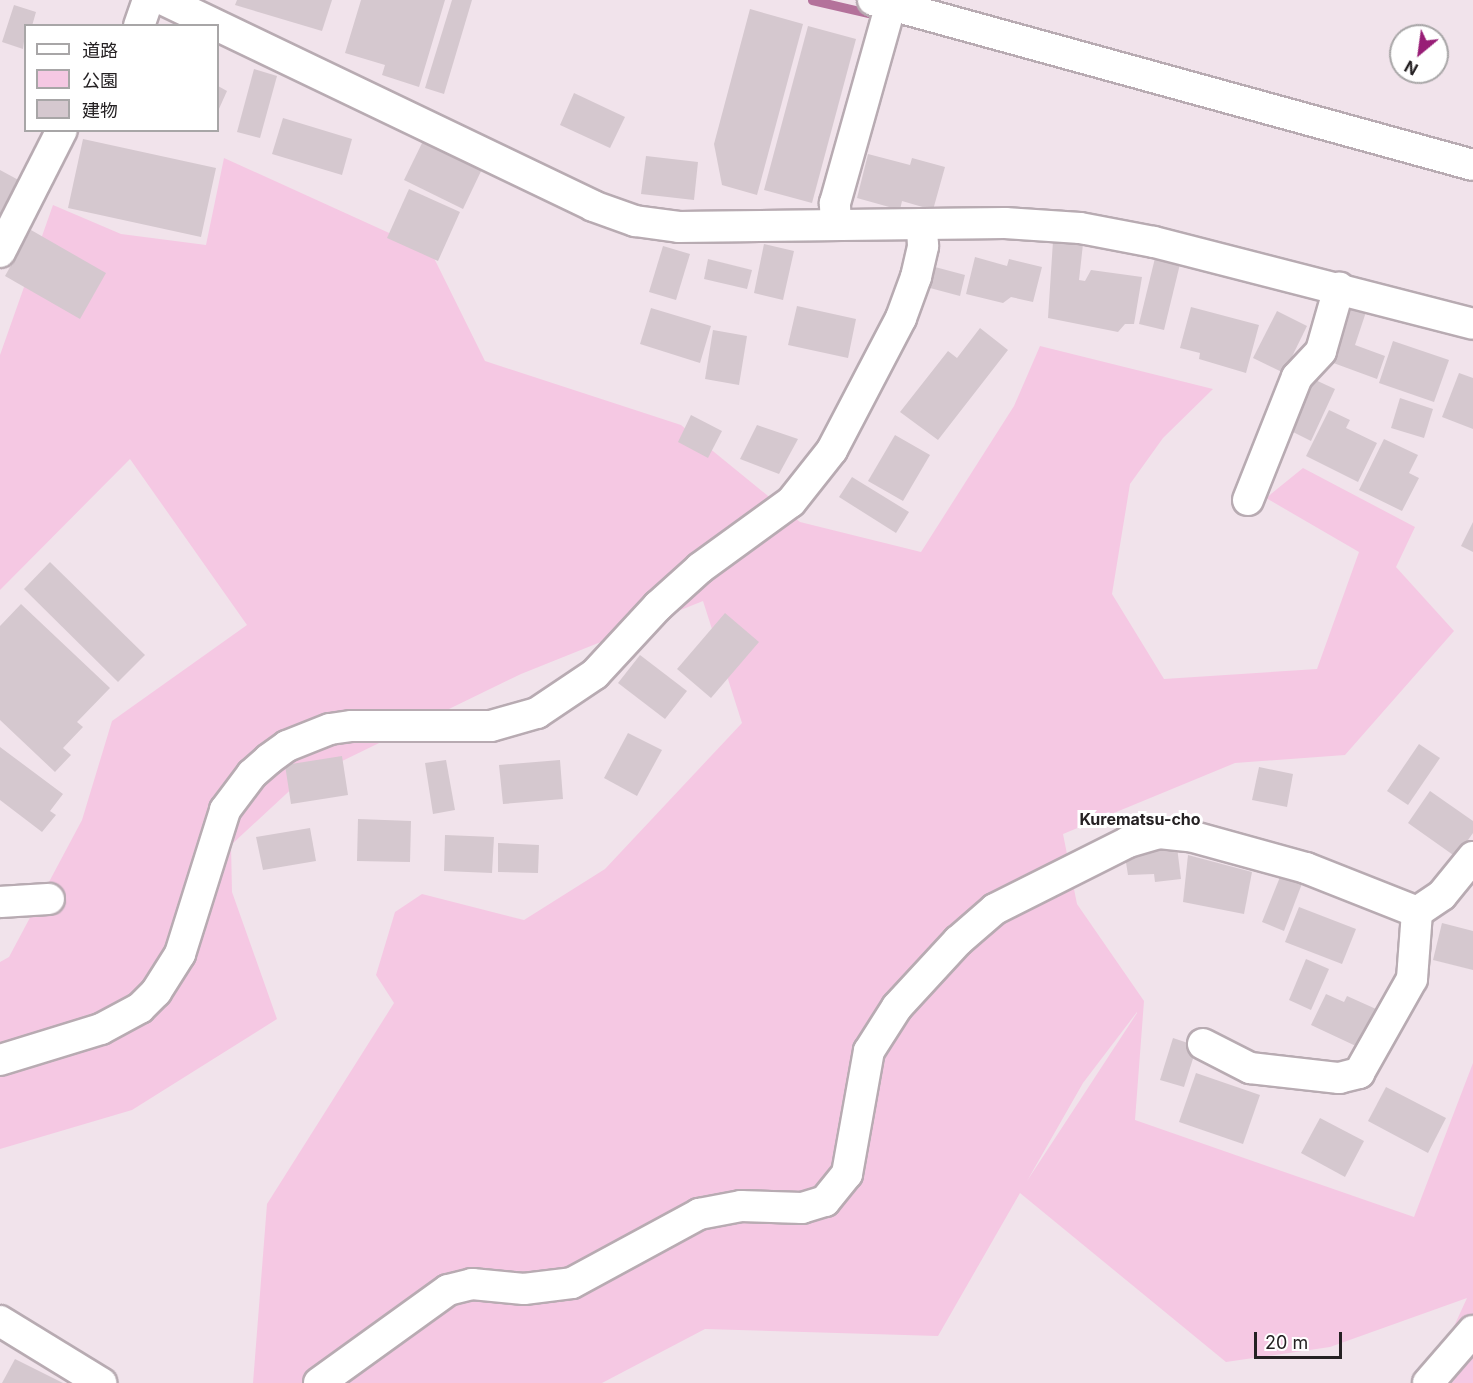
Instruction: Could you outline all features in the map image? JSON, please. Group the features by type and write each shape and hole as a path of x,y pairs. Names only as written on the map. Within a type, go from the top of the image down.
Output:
{"street":[{"path":"140,24 148,0"},
{"path":"164,0 214,24"},
{"path":"836,225 835,203 885,2 1473,165"},
{"path":"219,26 613,215 679,227 1042,225 1118,234 1339,288 1473,324"},
{"path":"0,252 61,132"},
{"path":"0,1060 101,1029 140,1008 156,992 180,954 225,810 252,774 269,759 308,736 341,728 480,727 537,713 595,674 658,606 692,574 791,502 832,450 901,318 916,277 923,246 922,224"},
{"path":"1248,500 1297,377 1321,351 1339,288"},
{"path":"319,1383 448,1290 472,1284 524,1289 572,1283 699,1214 741,1206 802,1208 825,1201 847,1174 869,1051 897,1007 958,941 995,909 1128,842 1158,833 1190,836 1306,868 1417,912"},
{"path":"1417,912 1442,895 1473,857"},
{"path":"0,902 49,900"},
{"path":"1203,1044 1250,1068 1339,1078 1359,1073 1412,979 1417,912"},
{"path":"0,1321 101,1383"},
{"path":"1428,1383 1473,1331"}],"green space":[{"path":"224,158 431,252 485,361 681,425 800,522 921,552 1014,406 1040,346 1213,389 1163,438 1130,484 1112,594 1164,679 1317,669 1359,552 1266,498 1303,468 1415,527 1396,567 1454,631 1345,755 1235,763 1063,834 1077,904 1144,1001 1135,1120 1414,1217 1473,1063 1473,1383 1428,1383 1467,1298 1330,1347 1226,1362 1020,1193 938,1336 705,1329 602,1383 253,1383 267,1204 394,1003 376,975 395,912 422,894 524,920 605,869 742,723 703,601 521,674 299,782 231,845 232,892 277,1019 132,1110 0,1149 0,962 9,957 82,820 112,721 247,625 130,459 0,590 0,355 53,205 121,234 206,245","holes":["1137,1013 1027,1181 1083,1083"]}],"building":[{"path":"237,0 332,0 322,31 235,5"},
{"path":"361,0 445,0 419,87 382,75 385,65 345,53"},
{"path":"452,0 472,0 444,94 425,88"},
{"path":"14,5 36,12 33,24 24,24 23,49 2,42"},
{"path":"750,9 803,24 757,195 722,185 714,144"},
{"path":"808,26 856,39 812,203 764,190"},
{"path":"254,69 277,76 260,138 237,132"},
{"path":"219,87 227,91 219,109"},
{"path":"574,93 625,117 610,148 560,125"},
{"path":"283,118 352,139 342,175 272,154"},
{"path":"83,139 216,168 201,237 68,208"},
{"path":"424,139 483,167 463,209 404,180"},
{"path":"868,154 910,165 912,158 945,167 933,210 902,201 900,210 857,198"},
{"path":"646,156 698,162 694,200 641,194"},
{"path":"0,170 24,183 0,229"},
{"path":"409,189 460,212 438,261 387,238"},
{"path":"31,230 106,273 80,319 5,276"},
{"path":"1053,241 1083,244 1079,280 1085,281 1091,270 1142,277 1134,324 1125,324 1118,332 1048,318"},
{"path":"764,244 794,251 783,300 754,293"},
{"path":"663,246 690,254 676,300 649,292"},
{"path":"975,257 1007,266 1009,259 1042,267 1033,302 1011,297 1003,303 966,294"},
{"path":"1155,258 1180,264 1164,330 1139,324"},
{"path":"708,259 752,270 747,289 704,279"},
{"path":"935,267 965,275 960,296 930,288"},
{"path":"797,306 856,319 848,358 788,345"},
{"path":"1349,306 1366,312 1355,345 1385,356 1377,379 1328,361"},
{"path":"1191,307 1259,325 1246,373 1199,359 1200,353 1180,348"},
{"path":"651,308 711,326 700,363 640,344"},
{"path":"1277,311 1307,326 1284,373 1253,358"},
{"path":"980,328 1008,350 938,440 900,412 948,351 957,358"},
{"path":"713,330 747,336 739,385 705,379"},
{"path":"1393,341 1449,360 1434,402 1379,383"},
{"path":"1459,373 1473,378 1473,429 1442,417"},
{"path":"1311,378 1335,389 1311,441 1287,429"},
{"path":"1400,398 1433,409 1424,438 1391,428"},
{"path":"1329,410 1350,420 1346,428 1377,443 1358,482 1306,456"},
{"path":"691,415 722,431 708,458 678,442"},
{"path":"757,425 798,439 779,474 740,459"},
{"path":"895,435 930,455 903,501 868,481"},
{"path":"1384,439 1418,455 1409,473 1419,478 1402,511 1359,490"},
{"path":"852,477 909,512 896,533 839,497"},
{"path":"1473,522 1473,552 1461,546"},
{"path":"50,562 145,655 118,682 24,589"},
{"path":"21,604 110,688 77,722 83,727 63,748 71,755 55,772 0,720 0,626"},
{"path":"725,613 759,642 711,698 677,669"},
{"path":"640,655 687,691 665,719 618,683"},
{"path":"628,733 662,750 637,796 604,778"},
{"path":"1419,744 1440,758 1408,805 1387,791"},
{"path":"0,747 63,794 50,811 56,815 42,832 0,800"},
{"path":"342,756 348,795 291,804 285,765"},
{"path":"446,760 455,810 433,814 425,763"},
{"path":"560,760 563,799 503,804 499,765"},
{"path":"1259,767 1293,774 1287,807 1252,800"},
{"path":"1430,791 1473,821 1473,833 1456,857 1408,823"},
{"path":"358,819 411,821 410,862 357,861"},
{"path":"310,828 316,861 263,870 256,837"},
{"path":"445,835 494,837 492,873 444,871"},
{"path":"498,843 539,845 538,873 498,872"},
{"path":"1177,847 1181,879 1155,882 1154,874 1128,875 1124,850"},
{"path":"1188,855 1252,872 1244,914 1183,902"},
{"path":"1282,872 1303,881 1284,931 1262,922"},
{"path":"1299,907 1356,929 1342,964 1285,942"},
{"path":"1442,923 1473,931 1473,970 1433,960"},
{"path":"1306,959 1329,969 1311,1010 1289,1000"},
{"path":"1326,994 1344,1002 1347,996 1376,1009 1358,1047 1311,1025"},
{"path":"1173,1038 1197,1046 1184,1087 1160,1080"},
{"path":"1196,1073 1260,1095 1243,1144 1179,1122"},
{"path":"1386,1087 1446,1118 1428,1153 1368,1121"},
{"path":"1320,1118 1364,1141 1345,1177 1301,1153"},
{"path":"15,1359 63,1383 2,1383"}],"waterway":[{"path":"812,0 868,13"}],"district":[{"name":"Kurematsu-cho","path":"1140,819"}]}
